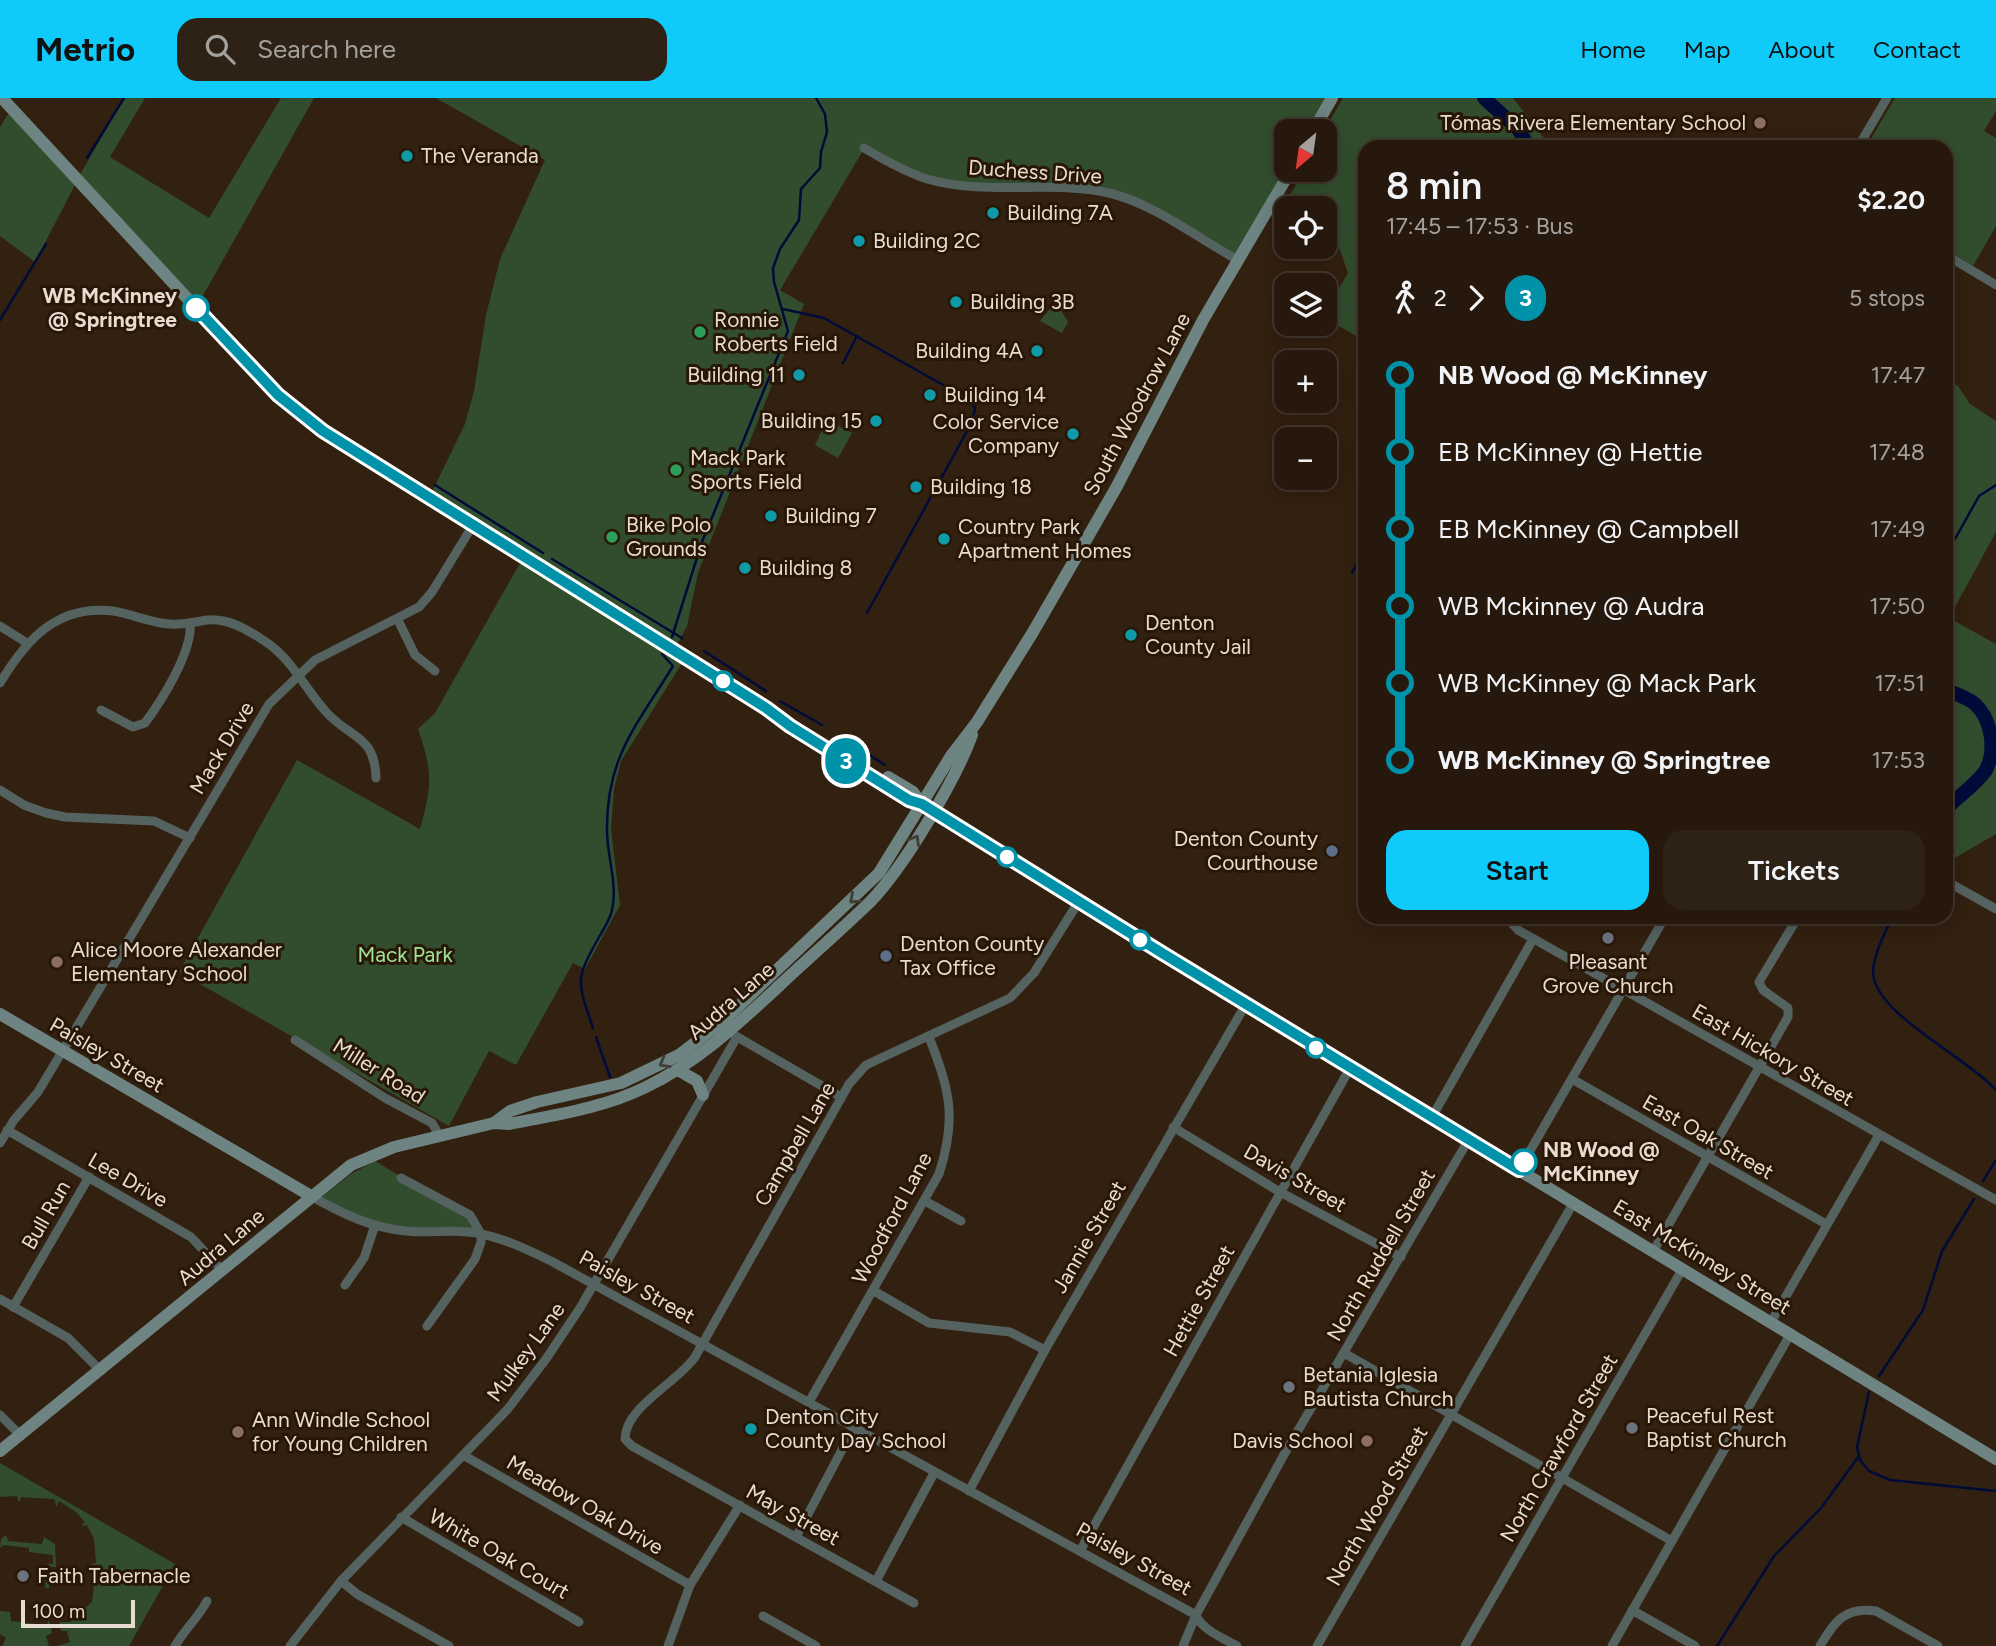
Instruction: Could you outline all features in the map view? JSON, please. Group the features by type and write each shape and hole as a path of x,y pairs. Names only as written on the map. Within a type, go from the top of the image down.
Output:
{"main road":[{"name":"East McKinney Street","path":"2,98 173,284 289,404 348,448 909,800 927,808 1350,1069 1684,1268 1996,1459"},
{"path":"1320,119 1332,98"},
{"name":"South Woodrow Lane","path":"977,722 1116,488 1198,330 1284,182"},
{"name":"Audra Lane","path":"0,1451 223,1271 311,1196 367,1157 494,1123 509,1124 608,1102 644,1088 678,1070 729,1030 835,925 885,883 927,808 962,760 977,722"},
{"name":"Paisley Street","path":"0,1014 311,1196"},
{"name":"Audra Lane","path":"494,1123 510,1111 537,1102 621,1083 729,1030"},
{"path":"678,1070 696,1081 703,1095"},
{"path":"569,1096 573,1111"}],"street":[{"path":"1862,140 1888,98"},
{"name":"Duchess Drive","path":"864,148 911,173 942,182 1091,191 1119,196 1153,211 1238,260"},
{"path":"1953,259 1996,285"},
{"name":"Mack Drive","path":"0,1143 35,1097 257,721 275,696 297,674 330,651 398,620 426,601 473,525"},
{"path":"0,683 27,643 54,622 86,612 110,611 170,624 217,620 240,626 274,648 326,712 367,744 374,760 376,778"},
{"path":"398,620 415,655 435,671"},
{"path":"102,710 133,727 145,723 186,652 191,636 190,623"},
{"path":"0,626 27,643"},
{"path":"0,790 24,805 46,813 65,817 154,821 190,838"},
{"path":"1953,885 1996,909"},
{"name":"Campbell Lane","path":"655,1459 625,1439 628,1423 636,1412 688,1367 849,1084 866,1065 994,1008 1022,988 1079,901"},
{"name":"East Hickory Street","path":"1510,924 1996,1200"},
{"path":"1519,1170 1661,924"},
{"path":"1654,1250 1788,1017 1788,1008 1763,990 1759,982 1794,924"},
{"path":"1432,1117 1533,939"},
{"name":"Jannie Street","path":"969,1491 1045,1350 1246,1004"},
{"path":"729,1030 841,1097"},
{"name":"Mulkey Lane","path":"290,1646 341,1581 508,1410 547,1359 703,1095 729,1030"},
{"name":"Woodford Lane","path":"809,1402 925,1201 939,1174 950,1141 950,1104 944,1074 929,1037"},
{"name":"Miller Road","path":"295,1040 379,1095 432,1123 440,1137"},
{"name":"Hettie Street","path":"1080,1551 1350,1069"},
{"name":"East Oak Street","path":"1572,1079 1826,1224"},
{"name":"Davis Street","path":"1173,1127 1280,1192 1401,1257"},
{"name":"Lee Drive","path":"8,1130 191,1237 223,1271"},
{"path":"1771,1322 1880,1135"},
{"name":"North Ruddell Street","path":"1183,1646 1192,1632 1196,1615 1286,1451 1469,1139"},
{"name":"Bull Run","path":"13,1307 89,1177"},
{"path":"401,1178 470,1215 481,1234 475,1259 426,1326"},
{"name":"Paisley Street","path":"311,1196 342,1213 374,1225 405,1231 481,1234 518,1246 593,1284 1196,1615 1198,1620 1213,1632 1237,1646"},
{"path":"925,1201 961,1221"},
{"name":"North Wood Street","path":"1317,1646 1573,1202"},
{"path":"345,1285 364,1258 374,1225"},
{"name":"North Crawford Street","path":"1465,1646 1684,1268"},
{"path":"874,1291 929,1323 1010,1332 1045,1350"},
{"path":"0,1299 73,1342 101,1371"},
{"path":"1612,1646 1791,1333"},
{"path":"1345,1353 1672,1541"},
{"path":"0,1415 20,1435"},
{"path":"796,1537 854,1427"},
{"name":"Meadow Oak Drive","path":"463,1455 690,1585"},
{"name":"May Street","path":"655,1459 914,1603"},
{"path":"876,1581 934,1473"},
{"path":"668,1646 690,1585 740,1506"},
{"name":"White Oak Court","path":"401,1517 579,1622"},
{"path":"341,1581 357,1594 449,1646"},
{"path":"175,1646 185,1629 196,1622 207,1601"},
{"path":"1632,1610 1695,1646"},
{"path":"1821,1646 1838,1618 1848,1612 1875,1611 1938,1646"},
{"path":"763,1616 816,1646"}],"green space":[{"path":"124,98 145,98 110,157 209,218 281,98 314,98 196,308 77,181 35,262 0,236 0,127 12,108 77,180"},
{"name":"Mack Park","path":"436,98 1332,98 1320,119 1274,119 1274,182 1280,182 1238,260 1119,196 942,182 864,149 780,290 804,304 698,573 687,626 674,650 682,663 621,761 614,789 611,829 620,905 585,969 573,963 516,1065 489,1051 449,1126 179,972 297,760 420,829 429,779 418,729 435,713 524,556 429,498 465,424 500,259 545,160"},
{"path":"1343,98 1513,98 1546,140 1358,140 1358,337 1337,325 1337,292 1348,273 1337,241 1337,196 1290,196 1297,182 1337,182 1337,119 1331,119"},
{"path":"1895,98 1996,98 1996,111 1984,131 1996,138 1996,226 1973,266 1953,253 1953,140 1870,140"},
{"path":"1061,296 1075,304 1072,308 1066,305 1062,312 1068,322 1062,333 1040,321"},
{"path":"1953,384 1958,386 1970,404 1996,421 1996,532 1953,611"},
{"path":"827,420 852,433 838,458 815,445"},
{"path":"1953,620 1996,644 1996,834 1953,859"},
{"path":"375,1161 439,1200 470,1215 481,1234 375,1225 318,1200 351,1174"},
{"path":"0,1463 175,1564 129,1646 57,1646 70,1642 67,1631 61,1631 59,1622 70,1622 92,1602 96,1567 90,1565 96,1563 94,1539 87,1525 81,1526 85,1522 76,1512 59,1501 56,1507 55,1500 52,1499 21,1497 19,1503 17,1496 0,1497"},
{"path":"6,1535 8,1541 42,1544 44,1537 55,1544 56,1567 50,1567 49,1588 45,1588 47,1564 53,1564 53,1555 29,1552 29,1548 4,1545 0,1548 1,1539"},
{"path":"0,1611 10,1612 11,1621 47,1625 49,1620 52,1633 46,1636 49,1646 2,1646 6,1638 0,1634"}],"waterway":[{"path":"87,158 124,98"},
{"path":"672,637 702,542 788,331 774,282 773,268 780,249 799,220 801,189 820,168 827,132 825,114 816,98"},
{"path":"1484,98 1518,129 1525,140"},
{"path":"0,320 46,244"},
{"path":"783,309 824,318 968,399 975,408 972,422 867,613"},
{"path":"843,363 857,336"},
{"path":"729,479 737,491"},
{"path":"435,485 543,553"},
{"path":"1953,542 1979,496 1996,485"},
{"path":"552,559 682,638"},
{"path":"1352,573 1358,563"},
{"path":"704,651 766,691"},
{"path":"593,1028 581,982 585,964 610,917 614,900 607,831 612,782 626,743 673,666 662,654"},
{"path":"1953,692 1975,704 1985,718 1991,736 1991,754 1986,770 1953,803"},
{"path":"780,701 822,725"},
{"path":"852,744 885,765"},
{"path":"1889,924 1875,959 1873,973 1878,988 1905,1020 1983,1077 1996,1090"},
{"path":"596,1037 610,1077"},
{"path":"1983,1181 1996,1160"},
{"path":"1879,1376 1923,1310 1942,1251 1974,1199"},
{"path":"1869,1392 1857,1447 1860,1460 1869,1471 1890,1480 1996,1491"},
{"path":"1717,1646 1774,1556 1821,1508 1859,1456"}],"bus line":[{"name":"3","path":"196,308 278,395 348,448 909,800 922,804 1350,1069 1519,1170 1524,1162"}],"place":[{"name":"Tómas Rivera Elementary School","path":"1760,123"},
{"name":"The Veranda","path":"407,156"},
{"name":"Building 7A","path":"993,213"},
{"name":"Building 2C","path":"859,241"},
{"name":"Building 3B","path":"956,302"},
{"name":"WB McKinney @ Springtree","path":"196,308"},
{"name":"Ronnie Roberts Field","path":"700,332"},
{"name":"Building 4A","path":"1037,351"},
{"name":"Building 11","path":"799,375"},
{"name":"Building 14","path":"930,395"},
{"name":"Building 15","path":"876,421"},
{"name":"Color Service Company","path":"1073,434"},
{"name":"Mack Park Sports Field","path":"676,470"},
{"name":"Building 18","path":"916,487"},
{"name":"Building 7","path":"771,516"},
{"name":"Bike Polo Grounds","path":"612,537"},
{"name":"Country Park Apartment Homes","path":"944,539"},
{"name":"Building 8","path":"745,568"},
{"name":"Denton County Jail","path":"1131,635"},
{"name":"Denton County Courthouse","path":"1332,851"},
{"name":"Pleasant Grove Church","path":"1608,938"},
{"name":"Denton County Tax Office","path":"886,956"},
{"name":"Alice Moore Alexander Elementary School","path":"57,962"},
{"name":"NB Wood @ McKinney","path":"1524,1162"},
{"name":"Betania Iglesia Bautista Church","path":"1289,1387"},
{"name":"Peaceful Rest Baptist Church","path":"1632,1428"},
{"name":"Denton City County Day School","path":"751,1429"},
{"name":"Ann Windle School for Young Children","path":"238,1432"},
{"name":"Davis School","path":"1367,1441"},
{"name":"Faith Tabernacle","path":"23,1576"}]}
